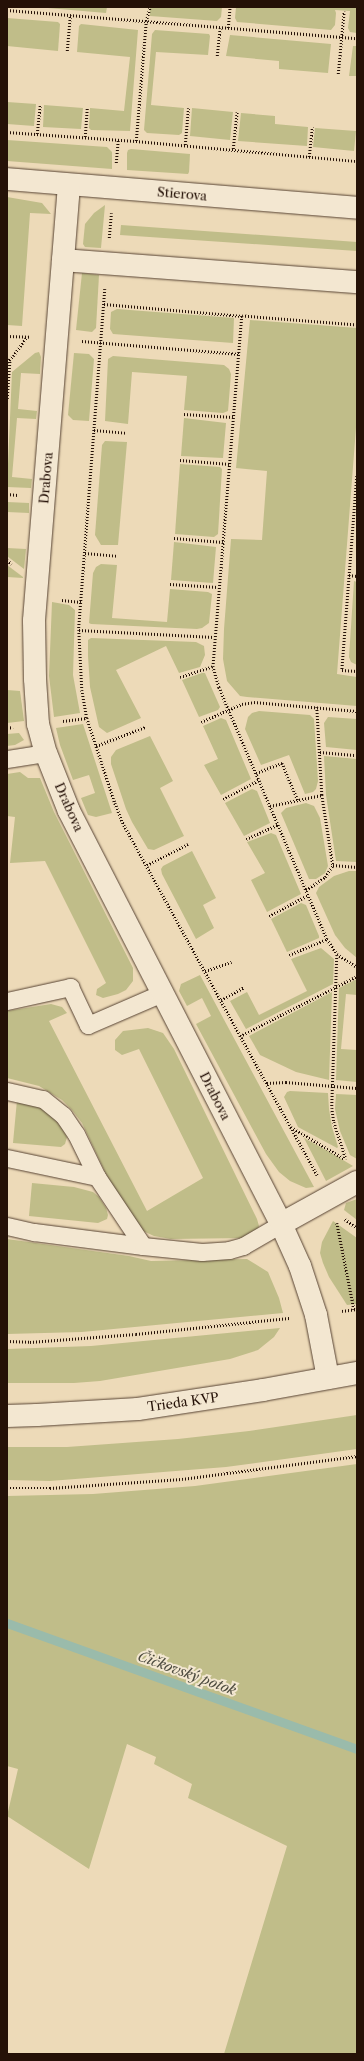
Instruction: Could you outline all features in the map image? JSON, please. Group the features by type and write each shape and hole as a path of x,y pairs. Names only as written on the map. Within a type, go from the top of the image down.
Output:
{"street":[{"name":"Stierova","path":"7,179 357,208"},
{"name":"Drabova","path":"69,185 34,622 36,711 46,753 69,811 281,1224 300,1266 316,1315 328,1378"},
{"path":"63,260 107,262 357,282"},
{"path":"281,1224 333,1205 354,1172"},
{"name":"Trieda KVP","path":"7,1416 138,1408 263,1390 357,1373"}],"lane":[{"path":"7,759 46,753"},
{"path":"7,1001 70,987 88,1025 162,993"},
{"path":"7,1091 43,1099 63,1115 76,1134 97,1178 143,1246"},
{"path":"7,1158 97,1178"},
{"path":"7,1226 34,1232 202,1252 230,1250 243,1246 281,1224"}],"path":[{"path":"136,141 146,21 150,7"},
{"path":"228,29 230,7"},
{"path":"7,10 228,29 357,38"},
{"path":"338,74 344,11"},
{"path":"67,51 70,15"},
{"path":"217,56 220,28"},
{"path":"37,134 40,105"},
{"path":"85,137 87,108"},
{"path":"185,145 188,108"},
{"path":"233,150 237,112"},
{"path":"309,156 312,127"},
{"path":"7,132 118,139 357,161"},
{"path":"7,1341 30,1342 142,1334 316,1315 355,1309 333,1205 124,825 115,803 87,718 82,690 79,630 107,262 118,139"},
{"path":"104,304 357,325"},
{"path":"242,316 218,587 213,666 219,687 327,939 337,954 357,967"},
{"path":"7,399 8,361 27,337"},
{"path":"101,343 239,354"},
{"path":"184,414 233,417"},
{"path":"94,430 127,433"},
{"path":"180,460 230,464"},
{"path":"357,476 342,670 357,671"},
{"path":"174,538 223,542"},
{"path":"85,553 118,556"},
{"path":"349,575 357,576"},
{"path":"170,584 218,587"},
{"path":"79,630 214,637"},
{"path":"180,677 213,666"},
{"path":"201,722 254,702 357,711"},
{"path":"306,890 326,877 333,865 322,795 317,707"},
{"path":"96,746 145,727"},
{"path":"320,752 357,755"},
{"path":"256,773 282,762 298,800"},
{"path":"223,799 259,780"},
{"path":"270,806 322,795"},
{"path":"246,839 278,825"},
{"path":"147,865 188,844"},
{"path":"333,865 357,867"},
{"path":"269,916 308,895"},
{"path":"289,955 327,939"},
{"path":"337,954 332,1087 334,1122 347,1160 354,1172"},
{"path":"205,971 232,962"},
{"path":"240,1036 357,976"},
{"path":"221,1000 244,988"},
{"path":"267,1083 293,1083 357,1088"},
{"path":"290,1127 347,1160"},
{"path":"333,1205 357,1228"},
{"path":"7,1488 50,1488 182,1479 357,1456"}],"shaded area":[{"path":"36,7 107,7 106,13"},
{"path":"150,7 222,7 221,17 217,21 150,16"},
{"path":"236,7 357,7 357,33 350,32 348,28 350,11 335,10 335,25 331,30 237,22 235,18"},
{"path":"7,18 58,22 60,24 58,51 7,46"},
{"path":"81,24 138,30 130,131 91,130 89,128 90,108 124,111 130,57 77,52 79,26"},
{"path":"155,30 209,34 210,36 208,55 156,52 151,105 184,108 182,133 179,135 147,133 144,130 152,34"},
{"path":"230,35 331,44 328,73 279,69 279,61 226,56"},
{"path":"353,46 357,46 357,76 349,76"},
{"path":"7,102 36,104 34,126 7,124"},
{"path":"44,105 83,108 81,129 43,127"},
{"path":"192,108 233,112 230,140 190,136"},
{"path":"241,113 275,116 275,124 308,127 307,146 238,141"},
{"path":"315,128 356,131 354,151 313,147"},
{"path":"7,140 107,147 112,152 112,169 7,161"},
{"path":"128,150 190,154 189,172 188,174 127,170 127,153"},
{"path":"7,197 42,203 51,214 30,213 22,326 7,325"},
{"path":"105,205 101,248 85,247 83,244 85,224 94,213"},
{"path":"121,225 357,242 357,251 120,235"},
{"path":"82,273 99,275 96,328 92,332 76,330"},
{"path":"117,309 234,318 233,343 113,334 110,329 111,312"},
{"path":"250,320 357,328 357,415 337,674 357,677 357,706 240,696 227,681 223,659 231,539 262,540 267,471 236,468"},
{"path":"39,352 41,357 40,374 21,373 18,409 37,411 36,419 17,418 12,477 32,479 31,488 7,487 12,372 35,353"},
{"path":"74,353 89,354 94,359 89,421 73,420 68,415"},
{"path":"113,356 224,365 229,369 231,374 228,411 223,413 184,410 187,376 132,372 128,424 105,421 108,359"},
{"path":"184,418 226,423 223,458 181,456"},
{"path":"105,441 127,442 118,545 101,545 95,535 102,445"},
{"path":"180,464 220,467 222,469 218,534 214,537 175,534"},
{"path":"7,502 29,503 29,513 7,512"},
{"path":"174,542 216,547 213,583 171,580"},
{"path":"7,548 26,549 24,569 7,556"},
{"path":"101,564 117,565 112,618 167,622 170,589 208,592 212,594 209,623 202,628 197,629 89,623 93,573 96,567"},
{"path":"7,565 23,577 23,578 7,577"},
{"path":"354,581 357,582 357,665 351,662 349,657"},
{"path":"52,602 69,605 75,610 73,675 80,713 54,717 49,676"},
{"path":"91,638 196,642 204,646 205,655 200,667 179,673 166,646 116,670 141,718 107,733 99,727 90,687 88,640"},
{"path":"205,673 220,707 218,710 199,717 182,680"},
{"path":"7,690 20,691 24,721 7,723"},
{"path":"259,711 310,715 314,719 318,781 316,789 313,792 305,794 289,755 261,765 245,729 248,717 252,713"},
{"path":"328,717 357,719 357,750 326,747 324,723"},
{"path":"221,718 226,720 251,779 221,795 204,765 218,759 203,726"},
{"path":"83,724 112,813 96,817 88,815 81,798 95,793 89,775 73,780 60,745 56,728"},
{"path":"19,733 24,740 15,745 7,746 7,734"},
{"path":"150,736 173,781 160,788 184,836 154,850 148,849 132,822 126,809 111,764 111,757 116,750"},
{"path":"324,756 357,759 357,862 336,861 326,795"},
{"path":"20,772 28,778 40,778 54,812 133,968 133,981 126,990 118,994 103,998 96,995 97,989 106,983 45,861 10,863 15,817 7,816 7,774"},
{"path":"252,789 257,791 270,823 244,836 225,803"},
{"path":"306,803 314,806 320,818 328,866 325,873 316,879 309,879 281,813 286,808"},
{"path":"271,833 276,835 301,894 267,912 251,880 265,873 247,842"},
{"path":"192,851 216,898 203,905 214,928 196,939 162,874 161,869 163,866"},
{"path":"349,871 357,871 357,958 345,948 335,935 316,893 319,887 334,876"},
{"path":"301,903 306,905 319,938 287,952 271,919"},
{"path":"321,948 334,959 333,984 246,1029 230,1001 247,992 259,1015 307,991 291,959"},
{"path":"200,975 314,1187 306,1188 290,1181 279,1172 266,1154 196,1024 211,1016 202,998 187,1006 179,991 181,984"},
{"path":"357,979 357,995 346,994 341,1049 357,1050 357,1082 336,1080 339,988"},
{"path":"332,992 329,1080 296,1072 260,1055 249,1036"},
{"path":"51,1004 62,1007 67,1013 49,1021 147,1211 203,1178 139,1049 122,1055 115,1050 115,1040 123,1031 148,1028 163,1033 174,1049 257,1219 259,1226 256,1233 246,1238 171,1239 154,1236 141,1230 131,1219 106,1174 82,1123 72,1110 62,1100 39,1086 7,1078 7,1011"},
{"path":"287,1092 328,1093 329,1109 337,1148 298,1127 284,1097"},
{"path":"336,1094 357,1095 357,1159 350,1155 340,1131 335,1109"},
{"path":"17,1100 39,1105 50,1114 62,1128 67,1137 65,1144 61,1147 13,1143"},
{"path":"304,1138 328,1151 353,1166 326,1181"},
{"path":"32,1183 74,1187 93,1192 99,1197 106,1208 108,1215 107,1219 98,1223 29,1216"},
{"path":"357,1199 357,1220 344,1210 346,1203"},
{"path":"333,1221 357,1238 357,1304 347,1305 329,1277 320,1253 322,1242"},
{"path":"7,1239 129,1256 151,1261 247,1259 268,1272 279,1298 283,1313 82,1332 7,1334"},
{"path":"280,1328 274,1337 258,1350 230,1359 100,1381 74,1383 7,1383 7,1349 91,1346"},
{"path":"357,1415 357,1449 226,1467 50,1481 7,1480 7,1447 67,1447 178,1439 249,1431"},
{"path":"357,1464 357,2054 224,2054 287,1846 188,1798 192,1784 154,1764 156,1757 127,1744 89,1869 7,1816 18,1769 7,1766 7,1496 93,1494 195,1486"}],"waterway":[{"name":"Čičkovský potok","path":"7,1623 357,1749"}]}
